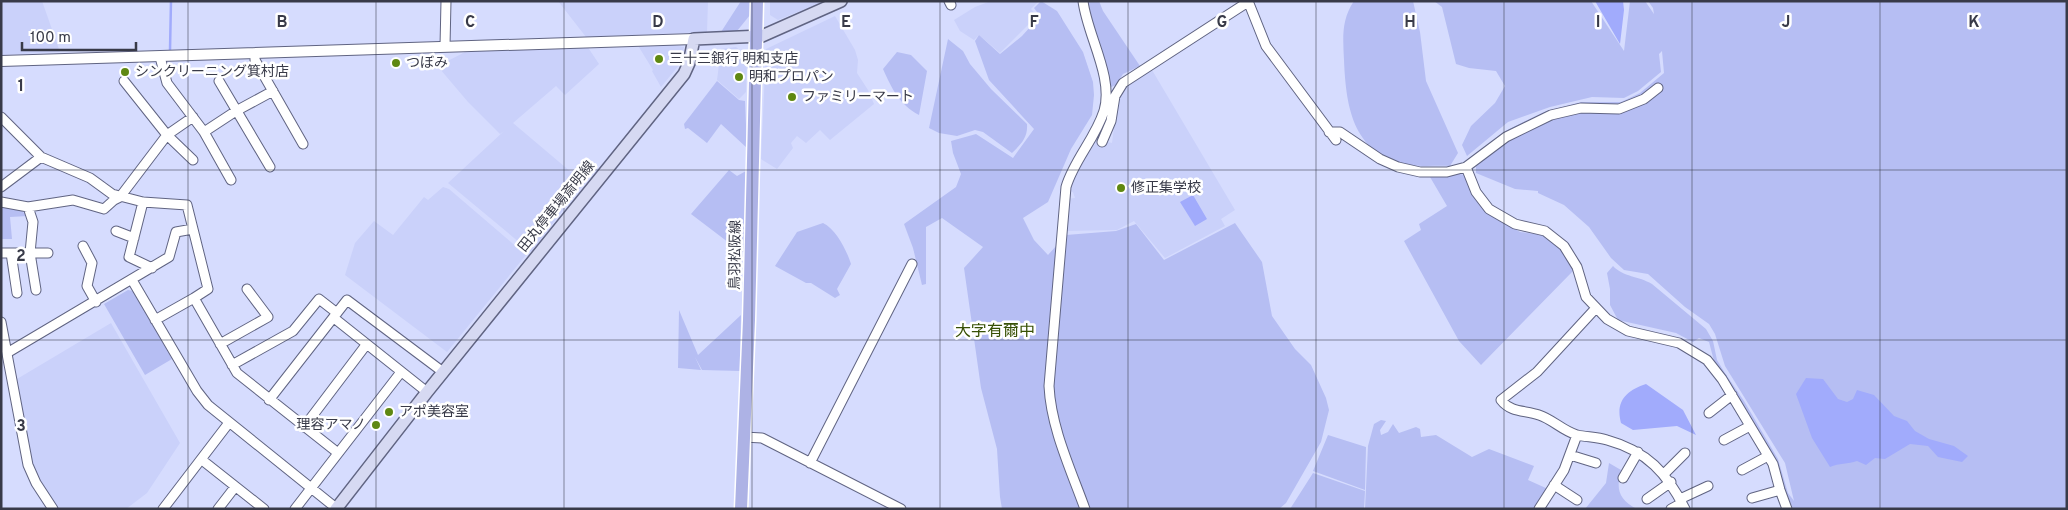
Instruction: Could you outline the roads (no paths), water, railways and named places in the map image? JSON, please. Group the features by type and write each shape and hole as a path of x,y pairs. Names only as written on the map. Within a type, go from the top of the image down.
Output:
{"main road":[{"name":"鳥羽松阪線","path":"741,509 749,320 757,1"},
{"path":"694,39 756,37 841,1"},
{"name":"田丸停車場斎明線","path":"336,508 426,392 684,74 689,63 694,39"}],"street":[{"path":"445,46 446,1"},
{"path":"1083,1 1085,18 1103,71 1105,104 1094,135 1073,170 1066,187 1049,386 1051,412 1055,426 1085,509"},
{"path":"1102,142 1111,122 1115,96 1123,83 1248,1 1266,46 1336,140"},
{"path":"1,62 694,39"},
{"path":"255,53 255,60 303,144"},
{"path":"160,57 167,83 204,132 231,180"},
{"path":"219,81 270,167"},
{"path":"124,82 167,136 193,160"},
{"path":"1329,132 1340,132 1388,164 1409,170 1436,173 1458,171 1506,136 1551,115 1581,108 1619,109 1644,99 1658,88"},
{"path":"204,132 236,111 273,92"},
{"path":"1,202 28,207 74,200 104,209 120,196 167,136 193,117"},
{"path":"3,124 41,157 90,178 112,194 143,202 187,205 208,289 155,320"},
{"path":"1,187 41,157"},
{"path":"1466,167 1476,192 1489,209 1515,224 1545,231 1564,246 1577,267 1586,297 1596,308 1622,329 1669,340 1693,350 1714,368 1776,471 1787,509"},
{"path":"143,202 129,257 152,268"},
{"path":"28,207 33,222 30,253 36,290"},
{"path":"7,353 170,258 176,232 193,229"},
{"path":"116,231 134,238"},
{"path":"83,246 92,263 87,286 96,302"},
{"path":"17,293 6,253 48,253"},
{"path":"810,463 912,264"},
{"path":"132,280 203,399 228,424 336,508"},
{"path":"220,344 268,318 247,289"},
{"path":"194,298 232,365 241,377 338,453"},
{"path":"232,365 292,331 319,299 366,345 426,392"},
{"path":"269,400 347,300 443,372"},
{"path":"1596,308 1537,372 1501,400 1509,409 1543,416 1577,435 1609,440 1638,452 1664,474 1682,504"},
{"path":"1,322 28,465 36,483 53,509"},
{"path":"304,426 366,345"},
{"path":"295,509 401,372"},
{"path":"1709,413 1732,395"},
{"path":"163,509 228,424"},
{"path":"1724,440 1750,426"},
{"path":"1539,509 1570,455 1577,435"},
{"path":"744,437 762,438 901,509"},
{"path":"1623,478 1638,452"},
{"path":"1664,474 1685,453"},
{"path":"1570,455 1596,463"},
{"path":"1742,470 1768,456"},
{"path":"202,460 264,509"},
{"path":"1647,499 1670,482"},
{"path":"1554,485 1577,500"},
{"path":"1671,509 1682,504 1708,486"},
{"path":"218,509 235,487"},
{"path":"1752,498 1780,490"}],"waterway":[{"path":"170,50 171,1"}],"place":[{"name":"三十三銀行 明和支店","path":"659,59"},
{"name":"つぼみ","path":"396,63"},
{"name":"シンクリーニング箕村店","path":"125,72"},
{"name":"明和プロパン","path":"739,77"},
{"name":"ファミリーマート","path":"792,97"},
{"name":"修正集学校","path":"1121,188"},
{"name":"アポ美容室","path":"389,412"},
{"name":"理容アマノ","path":"376,425"}],"district":[{"name":"大字有爾中","path":"995,332"}]}
